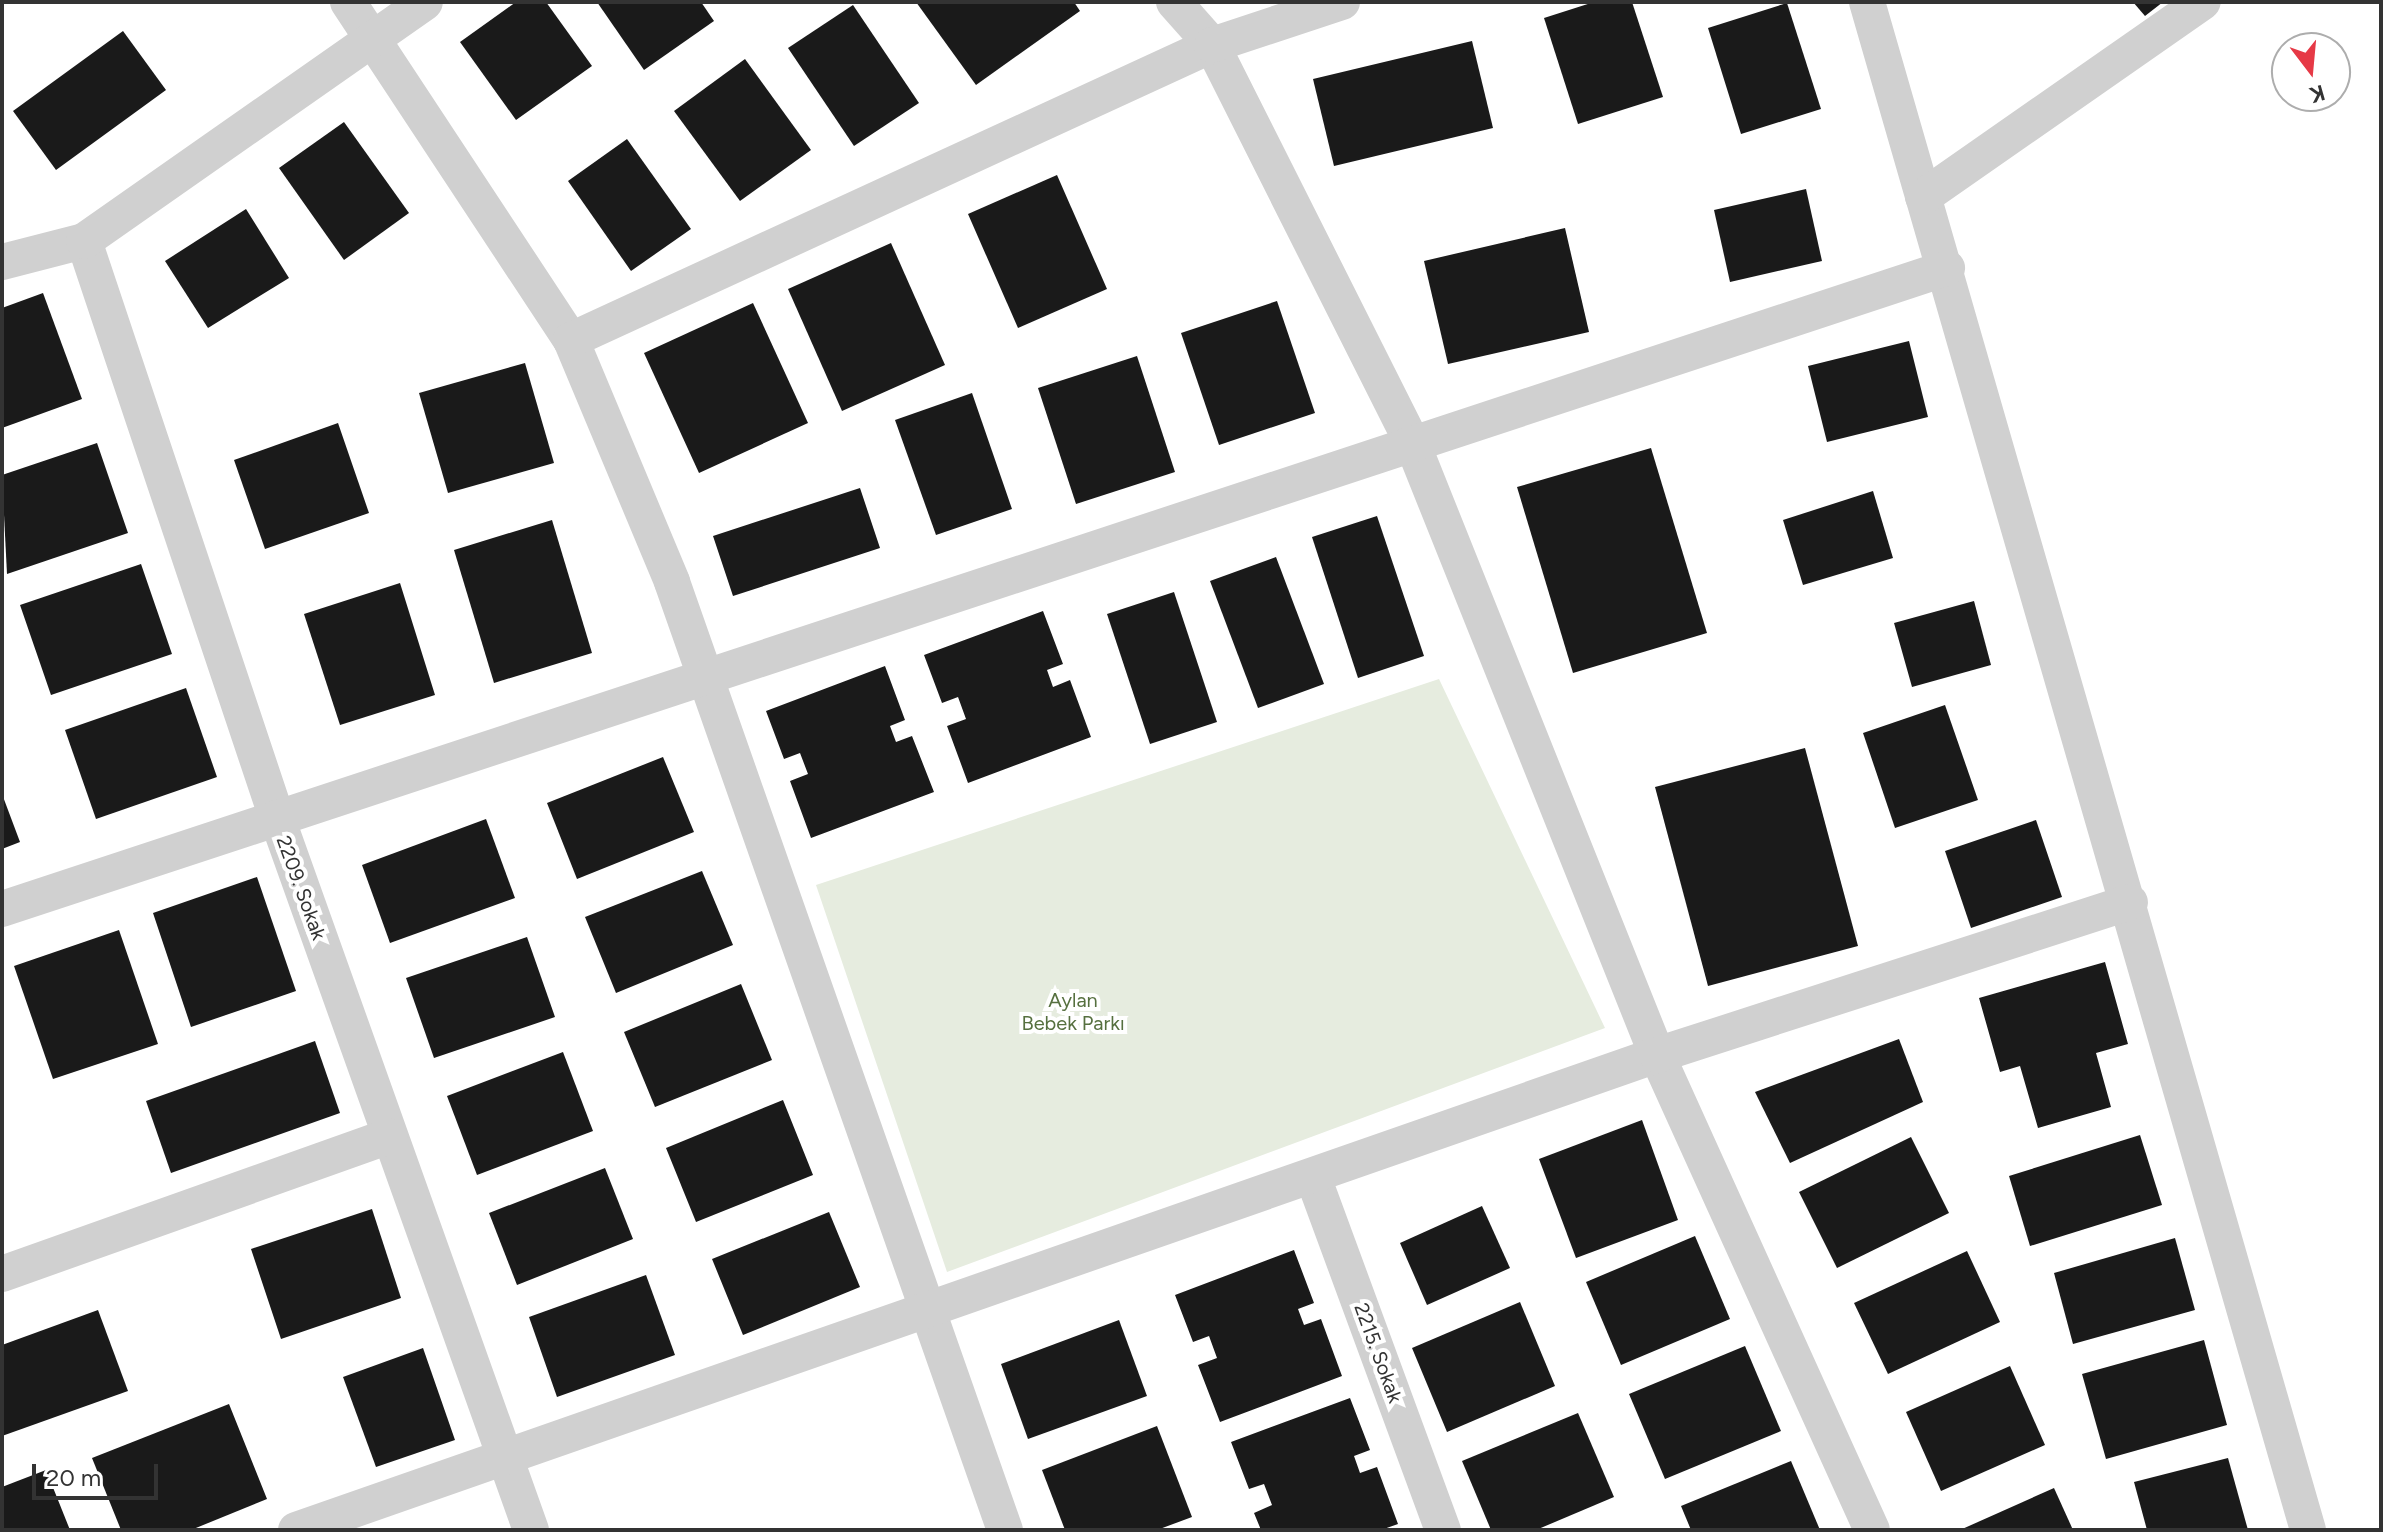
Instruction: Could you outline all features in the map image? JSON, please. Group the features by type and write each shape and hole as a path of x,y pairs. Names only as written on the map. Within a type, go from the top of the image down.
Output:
{"street":[{"path":"348,2 571,340 706,677 1005,1530"},
{"path":"2,262 84,241 425,2"},
{"path":"1174,2 1212,45 1413,445 1657,1055 1872,1530"},
{"path":"571,340 1212,45 1342,2"},
{"path":"1867,2 2130,902 2308,1530"},
{"path":"1923,197 2203,2"},
{"name":"2209. Sokak","path":"84,241 277,818 531,1530"},
{"path":"2,909 1947,268"},
{"path":"296,1530 929,1313 1657,1055 2130,902"},
{"path":"2,1274 389,1136"},
{"name":"2215. Sokak","path":"1313,1177 1443,1530"}],"green space":[{"name":"Aylan Bebek Parkı","path":"1439,679 1605,1028 947,1272 816,885"}],"building":[{"path":"516,2 546,2 592,66 516,120 460,42"},
{"path":"597,2 701,2 714,21 644,70"},
{"path":"916,2 1074,2 1080,11 976,85"},
{"path":"1594,2 1632,2 1663,97 1578,124 1544,18"},
{"path":"2133,2 2163,2 2145,16"},
{"path":"1787,3 1821,109 1741,134 1708,28"},
{"path":"853,5 919,103 854,146 788,48"},
{"path":"123,31 166,90 56,170 13,111"},
{"path":"1472,41 1493,128 1334,166 1313,79"},
{"path":"745,59 811,150 740,201 674,111"},
{"path":"344,122 409,213 344,260 279,168"},
{"path":"627,139 691,229 631,271 568,181"},
{"path":"1057,175 1107,289 1018,328 968,214"},
{"path":"1806,189 1822,261 1730,282 1714,210"},
{"path":"246,209 289,278 208,328 165,261"},
{"path":"1565,228 1589,332 1448,364 1424,261"},
{"path":"891,243 945,365 842,411 788,289"},
{"path":"43,293 82,399 2,428 2,308"},
{"path":"1277,301 1315,413 1219,445 1181,333"},
{"path":"753,303 808,423 699,473 644,353"},
{"path":"1909,341 1928,417 1827,442 1808,366"},
{"path":"1137,356 1175,472 1076,504 1038,388"},
{"path":"525,363 554,463 448,493 419,393"},
{"path":"972,393 1012,509 936,535 895,420"},
{"path":"338,423 369,513 265,549 234,460"},
{"path":"97,443 128,533 7,574 2,475"},
{"path":"1651,448 1707,633 1573,673 1517,487"},
{"path":"860,488 880,548 733,596 713,536"},
{"path":"1873,491 1893,558 1803,585 1783,520"},
{"path":"1377,516 1424,656 1358,678 1312,537"},
{"path":"552,520 592,653 494,683 454,550"},
{"path":"1276,557 1324,684 1258,708 1210,581"},
{"path":"141,564 172,654 51,695 20,605"},
{"path":"400,583 435,695 340,725 304,614"},
{"path":"1174,592 1217,722 1150,744 1107,614"},
{"path":"1974,601 1991,665 1912,687 1894,623"},
{"path":"1043,611 1063,664 1047,670 1053,687 1070,680 1091,737 968,783 947,726 966,719 958,697 942,703 924,655"},
{"path":"885,666 905,720 890,726 896,742 912,736 934,792 811,838 790,781 808,774 800,753 784,759 766,711"},
{"path":"186,688 217,777 96,819 65,730"},
{"path":"1945,705 1978,800 1895,828 1863,733"},
{"path":"1805,748 1858,946 1708,986 1655,787"},
{"path":"663,757 694,832 577,879 547,803"},
{"path":"2,794 20,842 2,849"},
{"path":"486,819 515,898 390,943 362,865"},
{"path":"2036,820 2062,897 1971,928 1945,851"},
{"path":"702,871 733,945 616,993 585,917"},
{"path":"257,877 296,991 191,1027 153,913"},
{"path":"119,930 158,1044 53,1079 14,966"},
{"path":"527,937 555,1017 434,1058 406,978"},
{"path":"2105,962 2128,1044 2096,1053 2111,1107 2038,1128 2020,1066 2000,1072 1979,998"},
{"path":"741,984 772,1060 655,1107 624,1032"},
{"path":"1899,1039 1923,1102 1790,1163 1755,1092"},
{"path":"315,1041 340,1113 171,1173 146,1101"},
{"path":"563,1052 593,1131 477,1175 447,1096"},
{"path":"783,1100 813,1175 696,1222 666,1148"},
{"path":"1642,1120 1678,1220 1576,1258 1539,1159"},
{"path":"2140,1135 2162,1205 2030,1246 2009,1176"},
{"path":"1911,1137 1949,1213 1837,1268 1799,1192"},
{"path":"605,1168 633,1239 517,1285 489,1213"},
{"path":"1482,1206 1510,1268 1427,1305 1400,1243"},
{"path":"372,1209 401,1298 281,1339 251,1249"},
{"path":"829,1212 860,1287 743,1335 712,1259"},
{"path":"1695,1236 1730,1319 1621,1365 1586,1282"},
{"path":"2175,1238 2195,1310 2073,1344 2054,1273"},
{"path":"1294,1250 1314,1303 1298,1309 1304,1325 1321,1319 1342,1376 1220,1422 1198,1365 1217,1358 1209,1336 1193,1342 1175,1295"},
{"path":"1967,1251 2000,1322 1888,1374 1854,1303"},
{"path":"646,1275 675,1355 557,1397 529,1317"},
{"path":"1520,1302 1555,1386 1447,1432 1412,1348"},
{"path":"98,1310 128,1391 2,1436 2,1345"},
{"path":"1119,1320 1147,1396 1028,1439 1001,1364"},
{"path":"2204,1340 2227,1425 2106,1459 2082,1374"},
{"path":"1745,1346 1781,1431 1665,1479 1629,1394"},
{"path":"423,1348 455,1440 376,1467 343,1377"},
{"path":"2010,1366 2045,1445 1941,1491 1906,1412"},
{"path":"1350,1398 1370,1450 1354,1456 1360,1473 1377,1467 1398,1524 1381,1530 1261,1530 1254,1513 1272,1505 1264,1484 1249,1489 1231,1442"},
{"path":"229,1404 267,1499 191,1530 121,1530 92,1458"},
{"path":"1578,1413 1614,1497 1536,1530 1491,1530 1462,1461"},
{"path":"1157,1426 1192,1517 1157,1530 1065,1530 1042,1470"},
{"path":"2228,1458 2248,1530 2147,1530 2134,1482"},
{"path":"1791,1461 1820,1530 1691,1530 1681,1506"},
{"path":"46,1470 70,1530 2,1530 2,1487"},
{"path":"2054,1488 2073,1530 1960,1530"}]}
